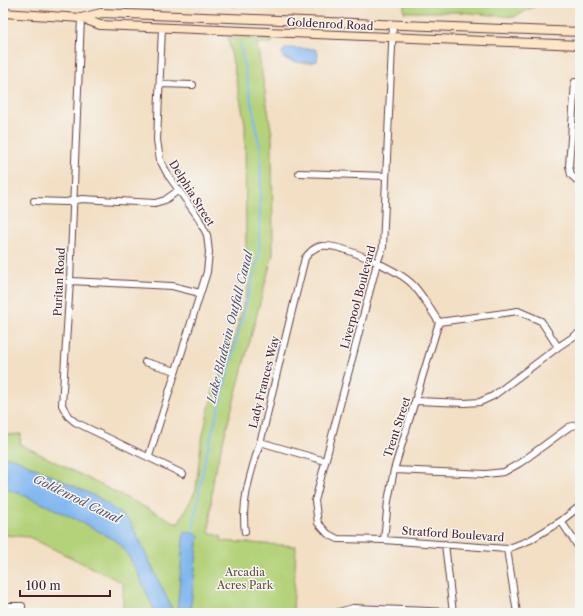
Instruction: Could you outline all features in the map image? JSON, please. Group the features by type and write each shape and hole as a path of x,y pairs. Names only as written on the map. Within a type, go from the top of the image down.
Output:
{"main road":[{"name":"Goldenrod Road","path":"80,18 102,12 580,32"},
{"name":"Goldenrod Road","path":"4,14 80,18 100,25 580,44"},
{"path":"249,31 273,26 280,20"}],"street":[{"name":"Puritan Road","path":"80,18 70,281 62,405 68,416 75,422 149,456 183,474"},
{"name":"Liverpool Boulevard","path":"318,523 316,501 325,461 377,263 383,247 393,24"},
{"name":"Delphia Street","path":"149,456 207,272 208,258 207,235 198,217 160,160 157,140 162,28"},
{"path":"575,82 569,166 571,175 580,183"},
{"path":"160,84 193,85"},
{"path":"299,173 386,176"},
{"path":"34,201 73,201 82,199 155,203 165,200 179,190"},
{"name":"Lady Frances Way","path":"245,532 244,521 247,482 260,442 305,258 312,249 322,246 337,248 377,263"},
{"path":"377,263 404,277 414,286 439,322 518,311 541,321 558,347"},
{"path":"70,281 172,286 200,293"},
{"name":"Trent Street","path":"384,540 388,501 394,470 417,400 439,322"},
{"path":"417,400 465,403 480,402 493,396 579,333"},
{"path":"145,362 176,371"},
{"path":"394,470 486,474 504,472 520,463 569,427 580,424"},
{"path":"260,442 325,461"},
{"name":"Stratford Boulevard","path":"318,523 328,534 338,539 384,540 507,548 530,540 561,521 580,506"},
{"path":"561,521 577,545 580,554"},
{"path":"335,613 353,608 453,613 445,544"},
{"path":"507,548 517,613"},
{"path":"3,606 22,610"}],"green space":[{"path":"404,3 542,3 514,17 459,12 404,12"},
{"name":"Arcadia Acres Park","path":"228,38 272,39 272,43 257,43 272,135 273,254 213,479 209,532 222,537 221,541 296,546 293,613 123,613 123,583 29,537 3,535 3,435 21,434 20,444 178,524 196,490 201,443 213,391 229,357 250,279 246,250 245,124"}],"water":[{"path":"286,48 315,49 318,53 317,61 309,63 291,61 283,58 282,52"},
{"name":"Goldenrod Canal","path":"3,456 16,459 99,498 130,521 174,613 155,613 140,578 126,551 115,540 44,504 3,488"},
{"path":"184,531 199,535 190,613 177,613"}],"waterway":[{"name":"Lake Bladwin Outfall Canal","path":"192,535 205,459 259,256 261,152 240,44"}]}
